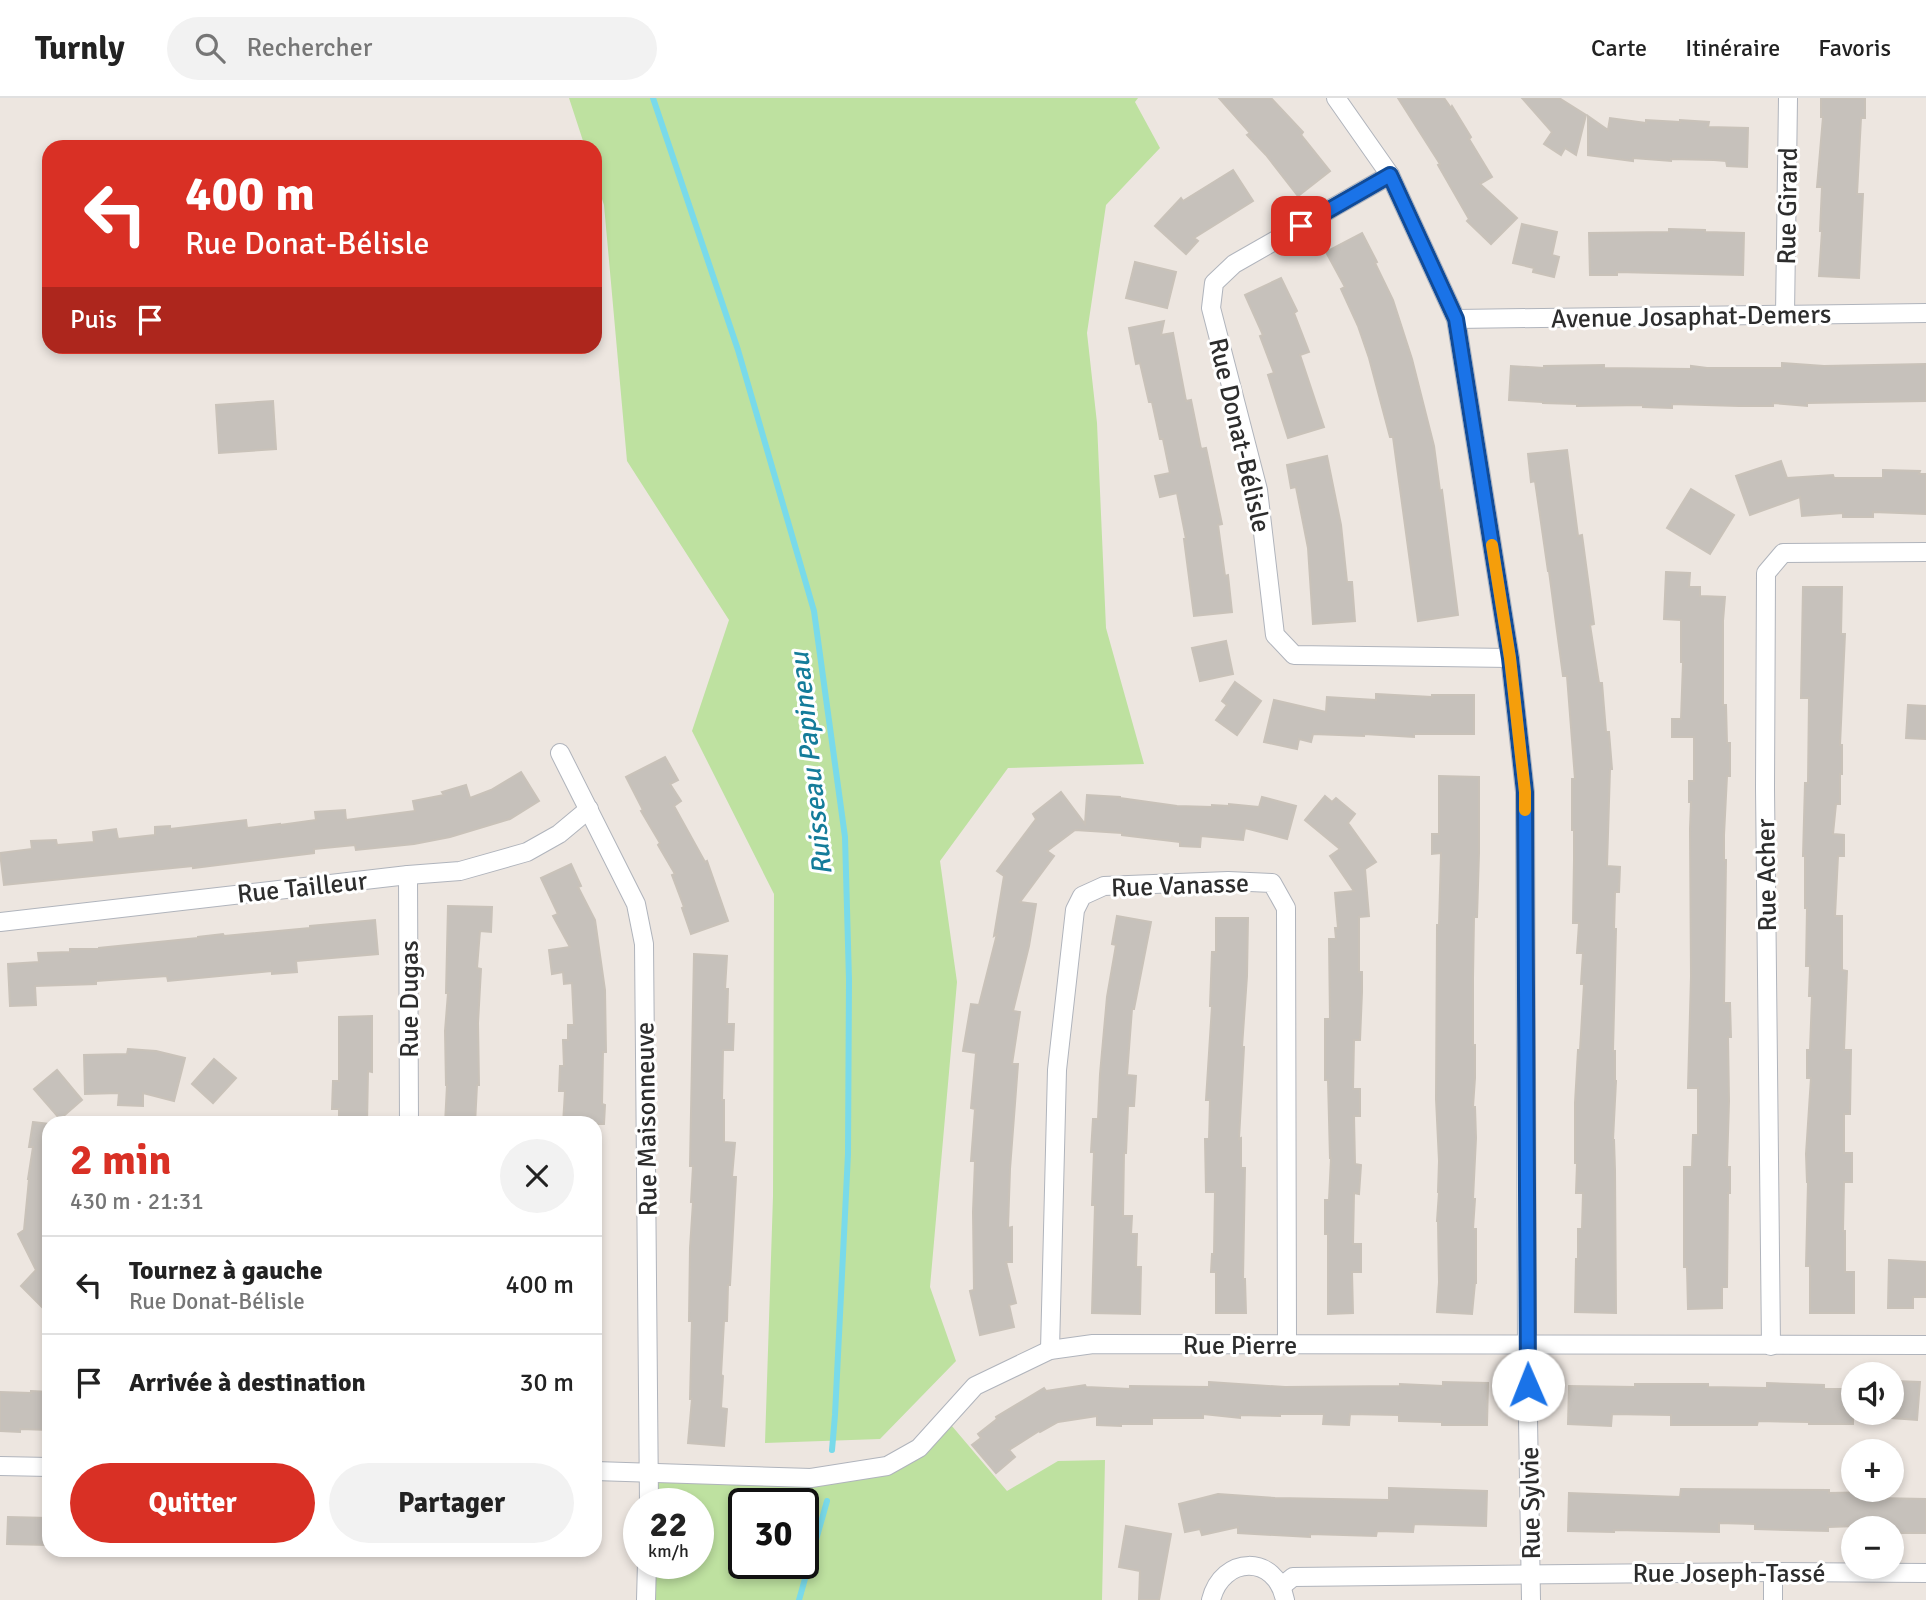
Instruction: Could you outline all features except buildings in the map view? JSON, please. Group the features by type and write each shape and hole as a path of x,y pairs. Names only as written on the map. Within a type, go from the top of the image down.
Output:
{"street":[{"name":"Rue Sylvie","path":"1336,98 1390,175 1456,319 1510,658 1525,792 1527,1346 1531,1600"},
{"name":"Rue Girard","path":"1785,315 1788,98"},
{"name":"Rue Donat-Bélisle","path":"1390,175 1234,264 1214,284 1210,308 1258,490 1275,635 1294,655 1510,658"},
{"name":"Avenue Josaphat-Demers","path":"1456,319 1926,313"},
{"name":"Rue Acher","path":"1772,1346 1765,788 1766,573 1783,553 1926,552"},
{"name":"Rue Maisonneuve","path":"560,753 636,904 644,944 649,1488"},
{"name":"Rue Tailleur","path":"0,922 460,871 527,852 559,834 589,809"},
{"name":"Rue Dugas","path":"408,875 409,1116"},
{"name":"Rue Vanasse","path":"1050,1350 1057,1070 1075,910 1082,896 1104,886 1227,881 1272,883 1286,908 1287,1345"},
{"name":"Rue Pierre","path":"602,1471 811,1478 887,1466 919,1448 975,1386 1050,1350 1093,1344 1926,1345"},
{"path":"0,1466 42,1467"},
{"path":"1211,1600 1214,1588 1221,1578 1241,1566 1264,1569 1274,1576 1283,1593"},
{"path":"1773,1572 1773,1600"},
{"name":"Rue Joseph-Tassé","path":"1283,1593 1293,1577 1926,1573"},
{"path":"646,1600 647,1579"}],"green space":[{"path":"569,98 1138,98 1135,102 1160,148 1106,205 1087,333 1097,423 1106,628 1144,764 1008,768 940,861 957,982 930,1287 956,1361 880,1439 765,1443 773,1196 774,894 692,731 729,620 627,461 602,199 602,140 583,140"},
{"path":"946,1419 1007,1491 1058,1461 1105,1460 1102,1600 646,1600 647,1579 714,1579 714,1488 649,1488 650,1472 811,1478 887,1466"}],"waterway":[{"name":"Ruisseau Papineau","path":"653,98 738,350 814,611 845,837 849,980 848,1154 832,1450"},
{"name":"Ruisseau Papineau","path":"799,1600 827,1501"}],"slow traffic":[{"path":"1492,545 1510,658 1525,810"}],"route":[{"path":"1301,226 1390,175 1456,319 1510,658 1525,792 1528,1385"}]}
